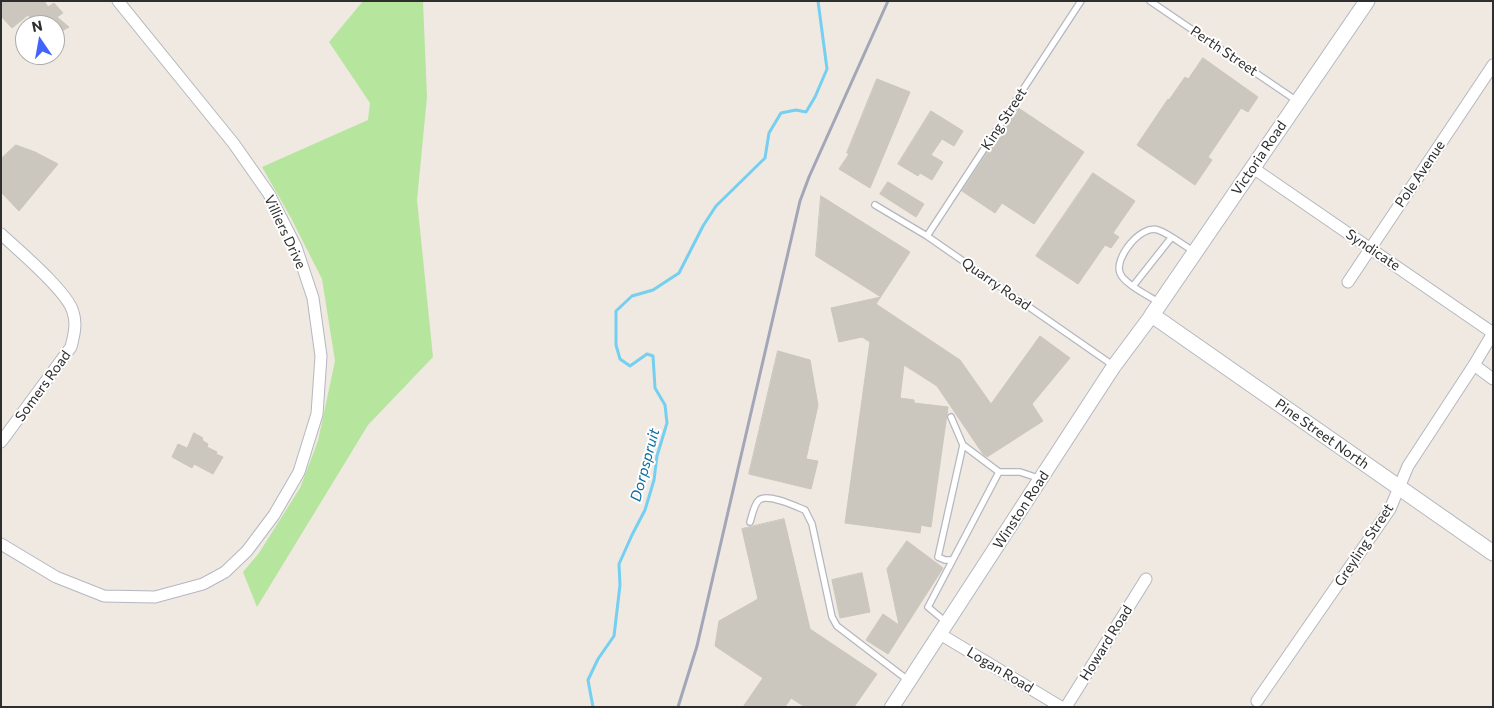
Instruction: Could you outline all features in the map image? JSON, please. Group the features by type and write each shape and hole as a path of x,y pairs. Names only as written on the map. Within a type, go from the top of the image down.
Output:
{"main road":[{"name":"Victoria Road","path":"1156,309 1367,1"},
{"name":"Pine Street North","path":"1156,309 1398,488 1493,553"}],"street":[{"name":"Villiers Drive","path":"1,544 56,578 104,596 155,597 203,584 224,572 247,551 274,515 299,472 318,414 321,356 313,298 296,247 269,194 234,144 118,1"},
{"name":"Pole Avenue","path":"1348,282 1493,65"},
{"name":"Syndicate","path":"1253,168 1493,333"},
{"name":"Somers Road","path":"1,234 62,292 73,311 75,329 71,347 1,442"},
{"name":"Winston Road","path":"892,707 1114,366 1156,309"},
{"name":"Greyling Street","path":"1257,701 1390,509 1408,466 1493,333"},
{"path":"1474,365 1493,379"},
{"name":"Howard Road","path":"1066,707 1146,579"},
{"name":"Logan Road","path":"943,628 1061,707"}],"lane":[{"name":"King Street","path":"927,236 1081,1"},
{"name":"Perth Street","path":"1150,1 1297,102"},
{"name":"Quarry Road","path":"875,205 927,236 1114,366"},
{"path":"1156,309 1133,286 1123,279 1118,270 1125,252 1137,235 1148,230 1158,229 1195,252"},
{"path":"1133,286 1171,238"},
{"path":"951,418 963,445 999,472 1020,472 1040,479"},
{"path":"952,560 938,557 963,445"},
{"path":"943,628 928,607 999,472"},
{"path":"750,522 758,501 762,499 769,498 805,510 812,524 832,617 837,626 909,681"}],"green space":[{"path":"363,1 423,1 427,97 417,200 433,357 368,425 257,607 243,572 259,553 300,488 318,441 335,361 322,279 262,167 368,120 370,103 329,42"}],"building":[{"path":"1,1 44,1 48,7 54,3 63,13 60,15 15,15 15,26 12,28 1,16"},
{"path":"1203,58 1258,97 1248,112 1241,108 1208,157 1212,160 1195,185 1137,145 1168,99 1185,77 1188,79"},
{"path":"877,79 910,92 870,188 839,169 849,154 847,153"},
{"path":"1017,107 1084,152 1034,224 1002,203 995,213 962,191"},
{"path":"931,111 963,131 954,146 942,139 931,155 943,162 932,180 920,173 918,176 898,164"},
{"path":"16,145 58,164 19,211 1,192 1,159"},
{"path":"1093,173 1135,201 1113,233 1119,237 1111,248 1105,245 1078,284 1036,256"},
{"path":"888,182 924,204 916,217 880,194"},
{"path":"821,196 910,252 881,297 816,256"},
{"path":"881,297 876,304 960,360 991,404 1040,336 1070,358 1032,404 1043,421 987,457 983,454 937,386 904,365 900,398 914,400 914,403 948,407 931,527 921,525 920,533 845,523 870,342 862,337 839,342 831,308"},
{"path":"778,351 810,360 818,405 806,459 818,461 811,489 749,474"},
{"path":"194,433 203,438 202,440 208,444 207,447 223,457 213,474 194,464 192,468 172,457 178,444 187,448"},
{"path":"784,519 810,629 877,674 854,707 805,707 791,698 785,707 743,707 763,678 715,646 719,621 758,599 742,529"},
{"path":"907,541 943,568 888,654 866,640 883,614 899,625 887,569"},
{"path":"862,573 870,612 840,618 832,580"}],"waterway":[{"name":"Dorpspruit","path":"593,707 588,680 598,659 614,636 620,585 619,564 645,510 654,480 657,456 667,423 665,405 655,388 653,356 647,354 630,366 620,359 616,345 616,311 632,296 653,290 679,273 703,226 716,206 765,158 769,133 781,113 796,110 806,112 815,97 827,69 818,1"}],"railway":[{"path":"678,707 697,646 800,201 888,1"}]}
